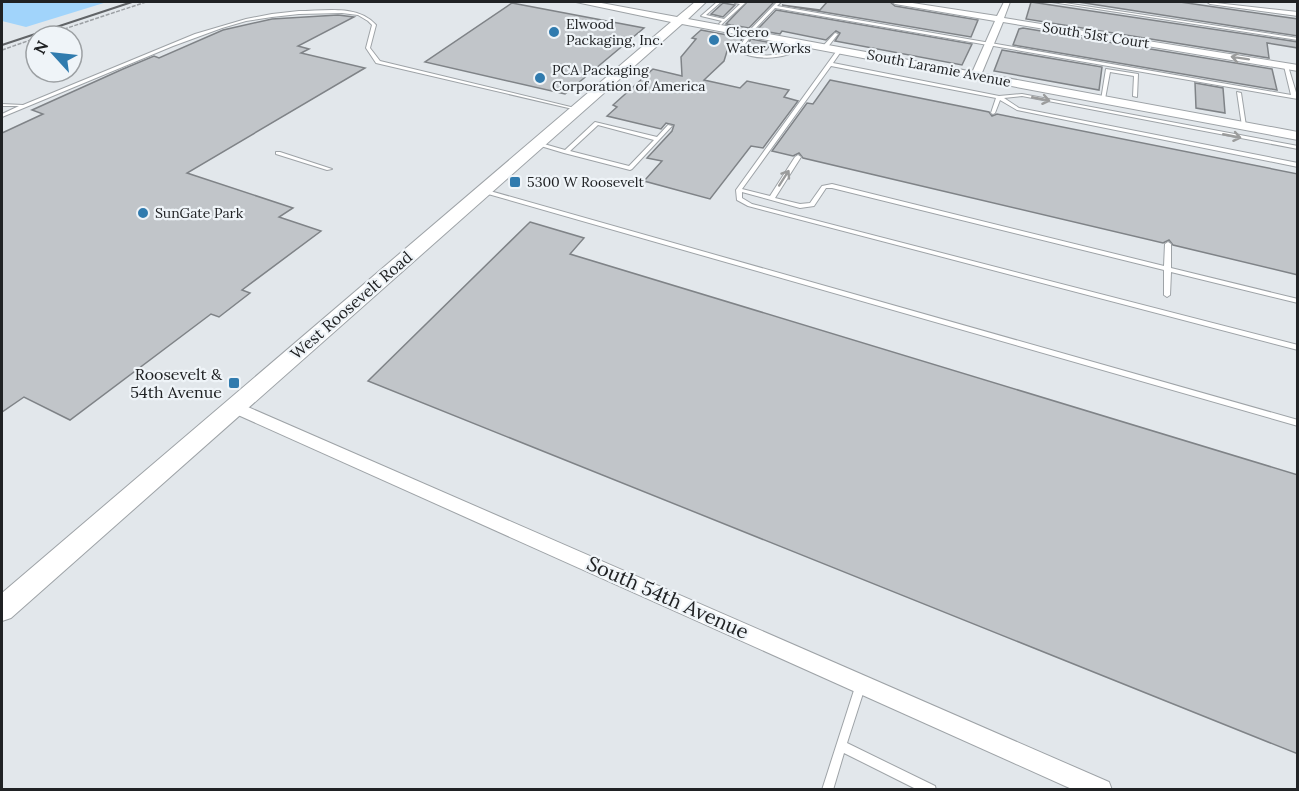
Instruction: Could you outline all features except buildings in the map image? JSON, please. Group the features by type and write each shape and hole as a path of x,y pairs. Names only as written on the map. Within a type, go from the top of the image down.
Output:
{"main road":[{"name":"South Laramie Avenue","path":"581,2 680,20 721,23 750,33 1298,136"},
{"name":"West Roosevelt Road","path":"2,609 701,2"}],"street":[{"name":"South 51st Court","path":"895,2 1298,68"},
{"path":"976,75 1007,2"},
{"path":"1210,2 1298,14"},
{"name":"South 54th Avenue","path":"234,407 1101,789"}],"lane":[{"path":"719,2 703,16 721,23 743,3 736,2"},
{"path":"779,2 750,33 739,50 746,56 757,57 799,51 807,44"},
{"path":"1054,2 1298,39"},
{"path":"773,7 1296,98 1286,66"},
{"path":"2,116 213,27 256,17 303,11 356,13 368,16 374,25 368,48 378,62 577,109"},
{"path":"825,47 836,34"},
{"path":"840,50 739,190 739,198 750,205 1298,348"},
{"path":"830,64 999,97 1022,95 1298,148"},
{"path":"1103,99 1108,70 1136,75 1135,96"},
{"path":"1239,93 1245,126"},
{"path":"993,113 999,97"},
{"path":"999,97 1017,109 1298,165"},
{"path":"2,105 23,106"},
{"path":"1111,128 1113,113"},
{"path":"1149,135 1150,120"},
{"path":"566,152 597,123 658,139"},
{"path":"537,144 630,168 670,126"},
{"path":"1268,142 1271,159"},
{"path":"278,153 329,169"},
{"path":"771,199 798,157"},
{"path":"739,190 800,206 812,205 824,187 832,186 1298,301"},
{"path":"483,191 1298,423"},
{"path":"1167,295 1168,244"},
{"path":"827,789 861,683"},
{"path":"841,746 931,789"}],"path":[{"path":"79,24 146,2"},
{"path":"2,50 24,43"}],"shaded area":[{"path":"2,2 107,2 36,24 24,24 24,26 2,21"}],"railway":[{"path":"2,45 132,2"}],"place":[{"name":"Elwood Packaging, Inc.","path":"554,32"},
{"name":"Cicero Water Works","path":"714,40"},
{"name":"PCA Packaging Corporation of America","path":"540,78"},
{"name":"5300 W Roosevelt","path":"515,182"},
{"name":"SunGate Park","path":"143,213"},
{"name":"Roosevelt & 54th Avenue","path":"234,383"}]}
